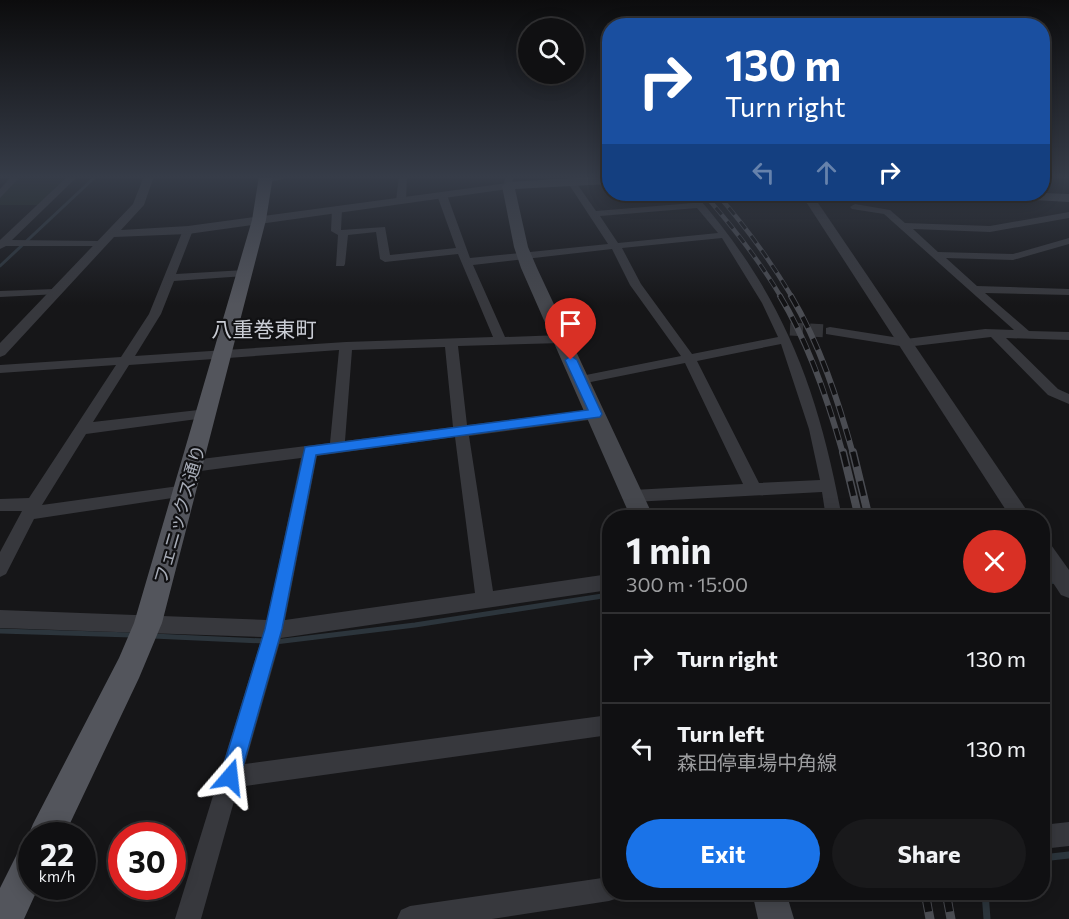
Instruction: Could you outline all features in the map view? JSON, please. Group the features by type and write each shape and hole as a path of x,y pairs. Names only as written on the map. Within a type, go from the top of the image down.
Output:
{"main road":[{"path":"517,219 525,256 639,510"},
{"name":"フェニックス通り","path":"52,822 129,668 148,623 259,220"},
{"path":"4,919 18,891"},
{"path":"771,900 776,919"}],"street":[{"path":"1,244 27,219"},
{"path":"0,352 125,219"},
{"path":"1,244 106,239 267,219"},
{"path":"337,219 336,231 343,233 381,229 385,259 461,250"},
{"path":"450,219 461,250 501,341"},
{"path":"596,219 615,246 636,285 688,358 754,490"},
{"path":"712,219 759,286 786,332 809,405 833,510"},
{"path":"824,219 1017,510"},
{"path":"894,219 1024,333"},
{"path":"903,226 990,229 1047,219"},
{"path":"0,228 18,227"},
{"path":"0,569 31,508 155,314 188,230"},
{"path":"340,264 343,233"},
{"path":"466,262 725,235"},
{"path":"935,255 1013,257 1069,241"},
{"path":"168,278 245,273"},
{"path":"974,289 1069,292"},
{"path":"0,294 55,292"},
{"path":"830,331 906,343 994,333 1069,336"},
{"path":"580,380 688,358 786,332"},
{"path":"994,333 1053,392 1069,399"},
{"path":"0,369 346,346 562,339"},
{"path":"451,343 485,600"},
{"path":"337,447 346,346"},
{"path":"82,429 207,414"},
{"path":"193,466 596,414"},
{"path":"188,919 274,629 310,451"},
{"path":"633,496 829,486"},
{"path":"0,505 31,508 186,491"},
{"path":"1050,560 1069,588"},
{"path":"0,619 274,629 602,583"},
{"path":"230,777 602,725"},
{"path":"1050,836 1069,834"},
{"path":"411,919 602,890"}],"waterway":[{"path":"0,266 50,219"},
{"path":"1050,581 1069,582"},
{"path":"275,642 415,625 602,596"},
{"path":"0,631 132,635"},
{"path":"153,636 264,641"},
{"path":"1050,857 1069,855"},
{"path":"986,900 987,919"}],"tunnel":[{"path":"790,329 830,331"}],"railway":[{"path":"725,219 764,270 781,297"},
{"path":"738,219 792,297"},
{"path":"780,296 800,333 817,373 843,454"},
{"path":"791,296 811,334 827,373 853,454"},
{"path":"843,452 857,510"},
{"path":"853,452 867,510"},
{"path":"926,900 930,919"},
{"path":"947,900 951,919"}],"district":[{"name":"八重巻東町","path":"264,328"}],"route":[{"path":"230,777 274,629 310,451 596,414 571,360"}]}
